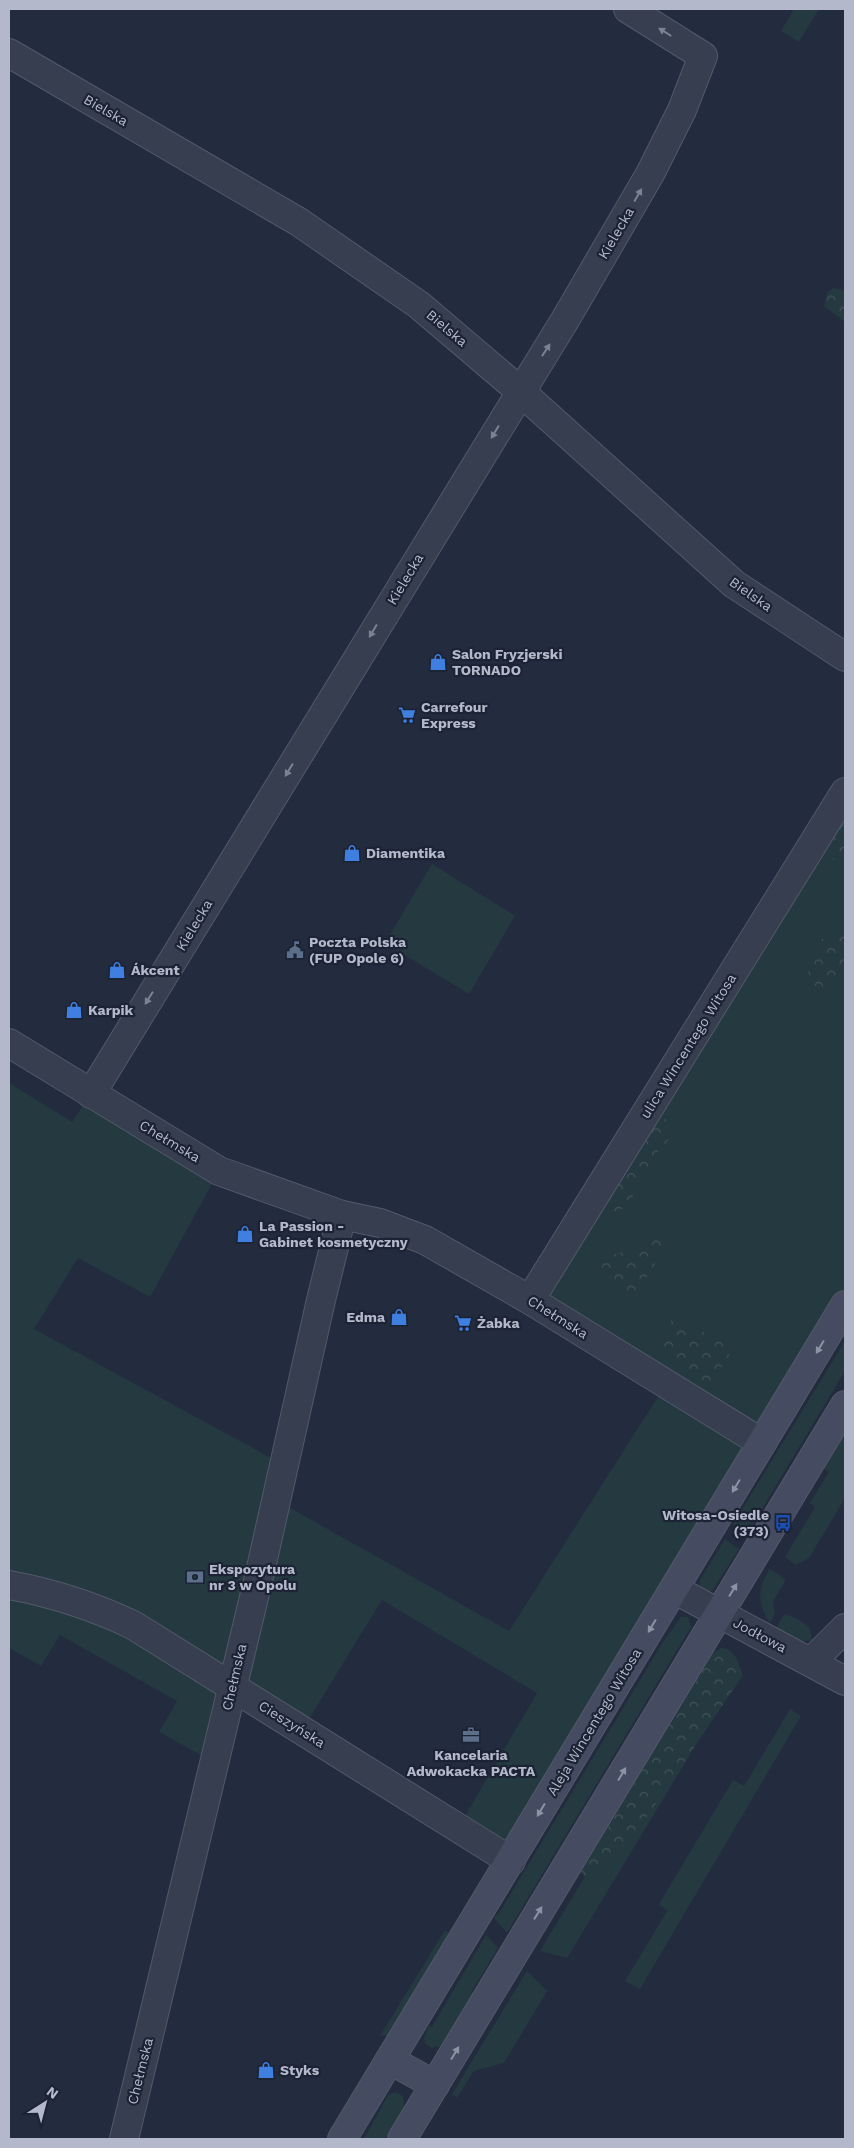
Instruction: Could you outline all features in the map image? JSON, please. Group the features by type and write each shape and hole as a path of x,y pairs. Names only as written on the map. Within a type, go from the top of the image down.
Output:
{"street":[{"name":"Kielecka","path":"90,1094 570,312 650,174 682,110 703,56 628,9"},
{"name":"Bielska","path":"9,53 299,222 419,304 520,391 734,584 845,657"},
{"name":"ulica Wincentego Witosa","path":"530,1300 845,792"},
{"name":"Chełmska","path":"9,1043 219,1171 342,1215 380,1224 425,1240 530,1300 762,1443"},
{"name":"Chełmska","path":"124,2139 342,1215"},
{"name":"Aleja Wincentego Witosa","path":"342,2139 845,1306"},
{"path":"402,2139 845,1405"},
{"name":"Cieszyńska","path":"9,1585 64,1598 100,1610 168,1645 511,1861"},
{"name":"Jodłowa","path":"674,1589 845,1681"},
{"path":"811,1662 845,1628"},
{"path":"390,2060 435,2085"}],"green space":[{"path":"794,9 819,9 799,42 781,31"},
{"path":"833,288 845,291 845,322 824,306 827,293"},
{"path":"845,792 845,1306 511,1861 458,1828 537,1693 382,1600 302,1730 232,1686 214,1762 159,1732 177,1701 60,1635 41,1666 9,1648 9,1083 72,1122 91,1094 219,1171 150,1297 78,1258 34,1329 284,1465 276,1500 509,1631 666,1384 530,1300"},
{"path":"845,805 845,865 825,855 824,838"},
{"path":"432,864 515,916 469,994 385,943"},
{"path":"841,928 845,929 843,971 835,986 828,992 818,988 806,977 824,935"},
{"path":"654,1112 663,1113 669,1127 668,1141 657,1152 627,1208 608,1213 599,1201"},
{"path":"664,1236 670,1240 636,1294 629,1295 595,1272 593,1263"},
{"path":"675,1315 727,1346 729,1356 712,1383 704,1382 659,1352 659,1339"},
{"path":"845,1341 845,1371 747,1534 733,1524"},
{"path":"845,1405 845,1498 809,1558 796,1565 785,1557 815,1507 810,1503 829,1472 812,1461"},
{"path":"725,1539 739,1549 712,1591 705,1591 700,1587 700,1580"},
{"path":"770,1569 786,1580 773,1601 775,1614 770,1623 763,1609 760,1596 763,1583"},
{"path":"784,1614 796,1618 810,1628 812,1641 795,1641 774,1632"},
{"path":"681,1617 688,1617 691,1627 507,1933 494,1918 499,1913 663,1642"},
{"path":"721,1648 733,1654 738,1661 743,1675 622,1854 606,1860 586,1879 581,1872 713,1653"},
{"path":"790,1709 801,1716 640,1989 625,1981 667,1911 659,1904 733,1780 744,1786"},
{"path":"668,1739 691,1753 567,1958 540,1951"},
{"path":"445,1930 449,1933 387,2035 380,2036"},
{"path":"486,1935 498,1948 472,1991 474,1993 441,2046 431,2048 425,2043 424,2038 429,2025 432,2027"},
{"path":"527,1971 547,1991 504,2063 474,2071 457,2098 452,2094"},
{"path":"395,2092 403,2096 404,2107 385,2139 364,2139 388,2095"}],"place":[{"name":"Salon Fryzjerski TORNADO","path":"438,662"},
{"name":"Carrefour Express","path":"407,715"},
{"name":"Diamentika","path":"352,853"},
{"name":"Poczta Polska (FUP Opole 6)","path":"295,950"},
{"name":"Ákcent","path":"117,970"},
{"name":"Karpik","path":"74,1010"},
{"name":"La Passion - Gabinet kosmetyczny","path":"245,1234"},
{"name":"Edma","path":"399,1317"},
{"name":"Żabka","path":"463,1323"},
{"name":"Witosa-Osiedle (373)","path":"783,1523"},
{"name":"Ekspozytura nr 3 w Opolu","path":"195,1577"},
{"name":"Kancelaria Adwokacka PACTA","path":"471,1735"},
{"name":"Styks","path":"266,2070"}]}
